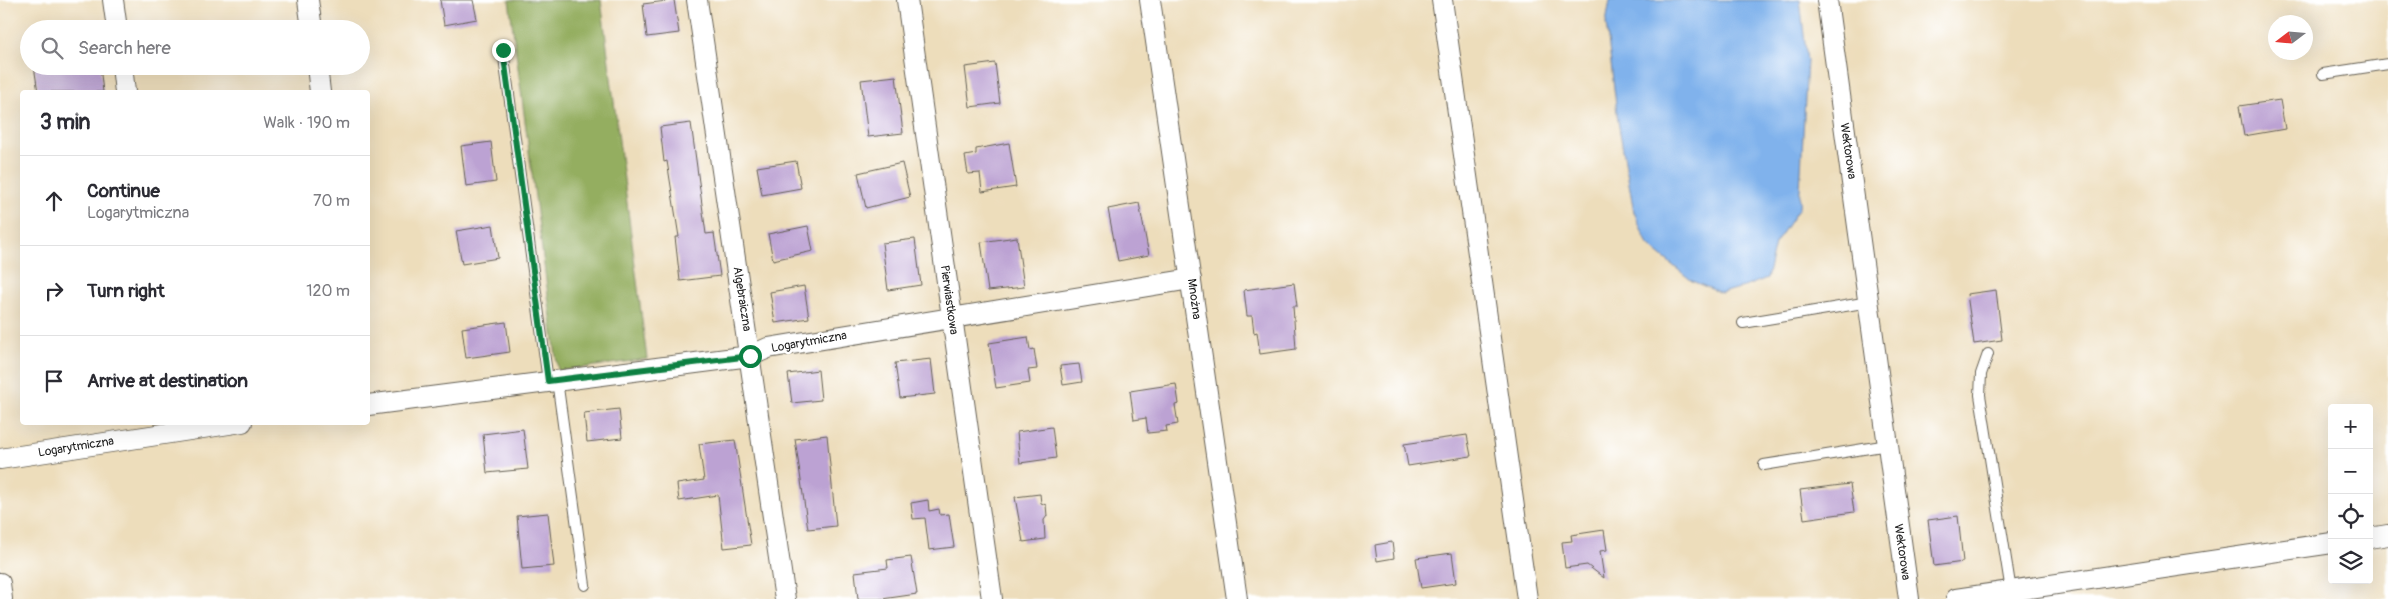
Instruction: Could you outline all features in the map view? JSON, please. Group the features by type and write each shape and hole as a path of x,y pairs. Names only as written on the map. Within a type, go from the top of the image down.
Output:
{"street":[{"path":"308,0 311,20"},
{"name":"Algebraiczna","path":"697,0 786,599"},
{"name":"Pierwiastkowa","path":"907,0 992,599"},
{"name":"Mnożna","path":"1150,0 1237,599"},
{"path":"1442,0 1526,599"},
{"name":"Wektorowa","path":"1827,0 1909,599"},
{"path":"113,1 116,20"},
{"path":"123,75 125,90"},
{"path":"318,75 320,90"},
{"name":"Logarytmiczna","path":"370,405 750,356 768,348 1191,279"},
{"name":"Logarytmiczna","path":"0,459 169,427 198,425"},
{"path":"2373,537 2388,535"},
{"path":"1956,599 2328,544"},
{"path":"0,583 2,599"}],"lane":[{"path":"503,50 585,585"},
{"path":"2323,74 2388,64"},
{"path":"1743,323 1868,302"},
{"path":"1988,354 1981,374 1980,395 2005,592"},
{"path":"1764,465 1888,445"}],"green space":[{"path":"509,0 601,0 647,359 558,371"}],"water":[{"path":"1610,0 1800,0 1807,61 1799,208 1775,244 1767,278 1721,293 1692,281 1648,245 1634,212 1618,121 1606,23"}],"building":[{"path":"440,0 473,0 477,19 444,25"},
{"path":"674,0 679,33 647,37 643,4"},
{"path":"995,63 1000,103 970,107 965,67"},
{"path":"35,75 101,75 103,90 38,90"},
{"path":"896,76 903,133 868,137 861,80"},
{"path":"2280,100 2285,129 2244,136 2239,106"},
{"path":"691,123 706,234 714,233 720,276 680,281 675,237 679,237 667,161 664,162 660,127"},
{"path":"491,142 496,182 466,186 461,146"},
{"path":"1009,143 1016,187 982,192 980,173 968,174 965,156 976,154 976,149"},
{"path":"796,161 801,188 762,195 757,167"},
{"path":"902,163 910,197 866,208 858,173"},
{"path":"1139,203 1149,255 1118,261 1108,209"},
{"path":"493,225 498,258 462,264 456,231"},
{"path":"808,226 813,251 773,260 768,234"},
{"path":"1017,237 1024,287 988,291 981,242"},
{"path":"915,239 921,285 888,290 882,243"},
{"path":"1294,283 1297,306 1293,306 1296,349 1260,354 1257,332 1254,333 1252,316 1247,316 1244,290"},
{"path":"804,286 809,318 775,323 770,292"},
{"path":"1996,290 2002,340 1974,344 1967,294"},
{"path":"506,322 510,352 466,358 462,328"},
{"path":"1028,337 1030,350 1034,349 1037,369 1028,370 1030,383 996,388 989,343"},
{"path":"931,359 935,394 900,398 895,363"},
{"path":"1079,364 1082,382 1063,385 1060,366"},
{"path":"818,370 821,400 792,403 788,374"},
{"path":"1176,384 1179,404 1175,405 1178,424 1166,426 1167,431 1148,433 1146,418 1134,420 1130,391"},
{"path":"619,409 622,438 587,442 584,413"},
{"path":"1052,427 1056,458 1020,463 1017,432"},
{"path":"523,429 528,469 487,473 483,434"},
{"path":"827,435 836,526 808,529 795,439"},
{"path":"1467,435 1471,456 1408,466 1404,444"},
{"path":"735,440 751,545 724,548 718,495 679,501 677,484 704,480 699,444"},
{"path":"1850,484 1854,512 1804,519 1800,490"},
{"path":"1040,494 1041,503 1046,505 1047,516 1044,520 1045,539 1023,542 1015,497"},
{"path":"928,500 929,511 939,509 940,515 949,514 954,547 929,550 925,518 913,519 911,503"},
{"path":"548,513 554,566 522,569 517,516"},
{"path":"1958,516 1963,562 1934,566 1928,520"},
{"path":"1604,530 1607,550 1600,551 1604,578 1587,565 1565,568 1562,542 1572,541 1571,535"},
{"path":"1392,542 1394,558 1377,561 1375,545"},
{"path":"1452,553 1456,583 1421,588 1416,558"},
{"path":"911,557 917,594 882,599 858,599 855,572 888,568 887,560"}],"route":[{"path":"503,50 548,381 750,356"}]}
